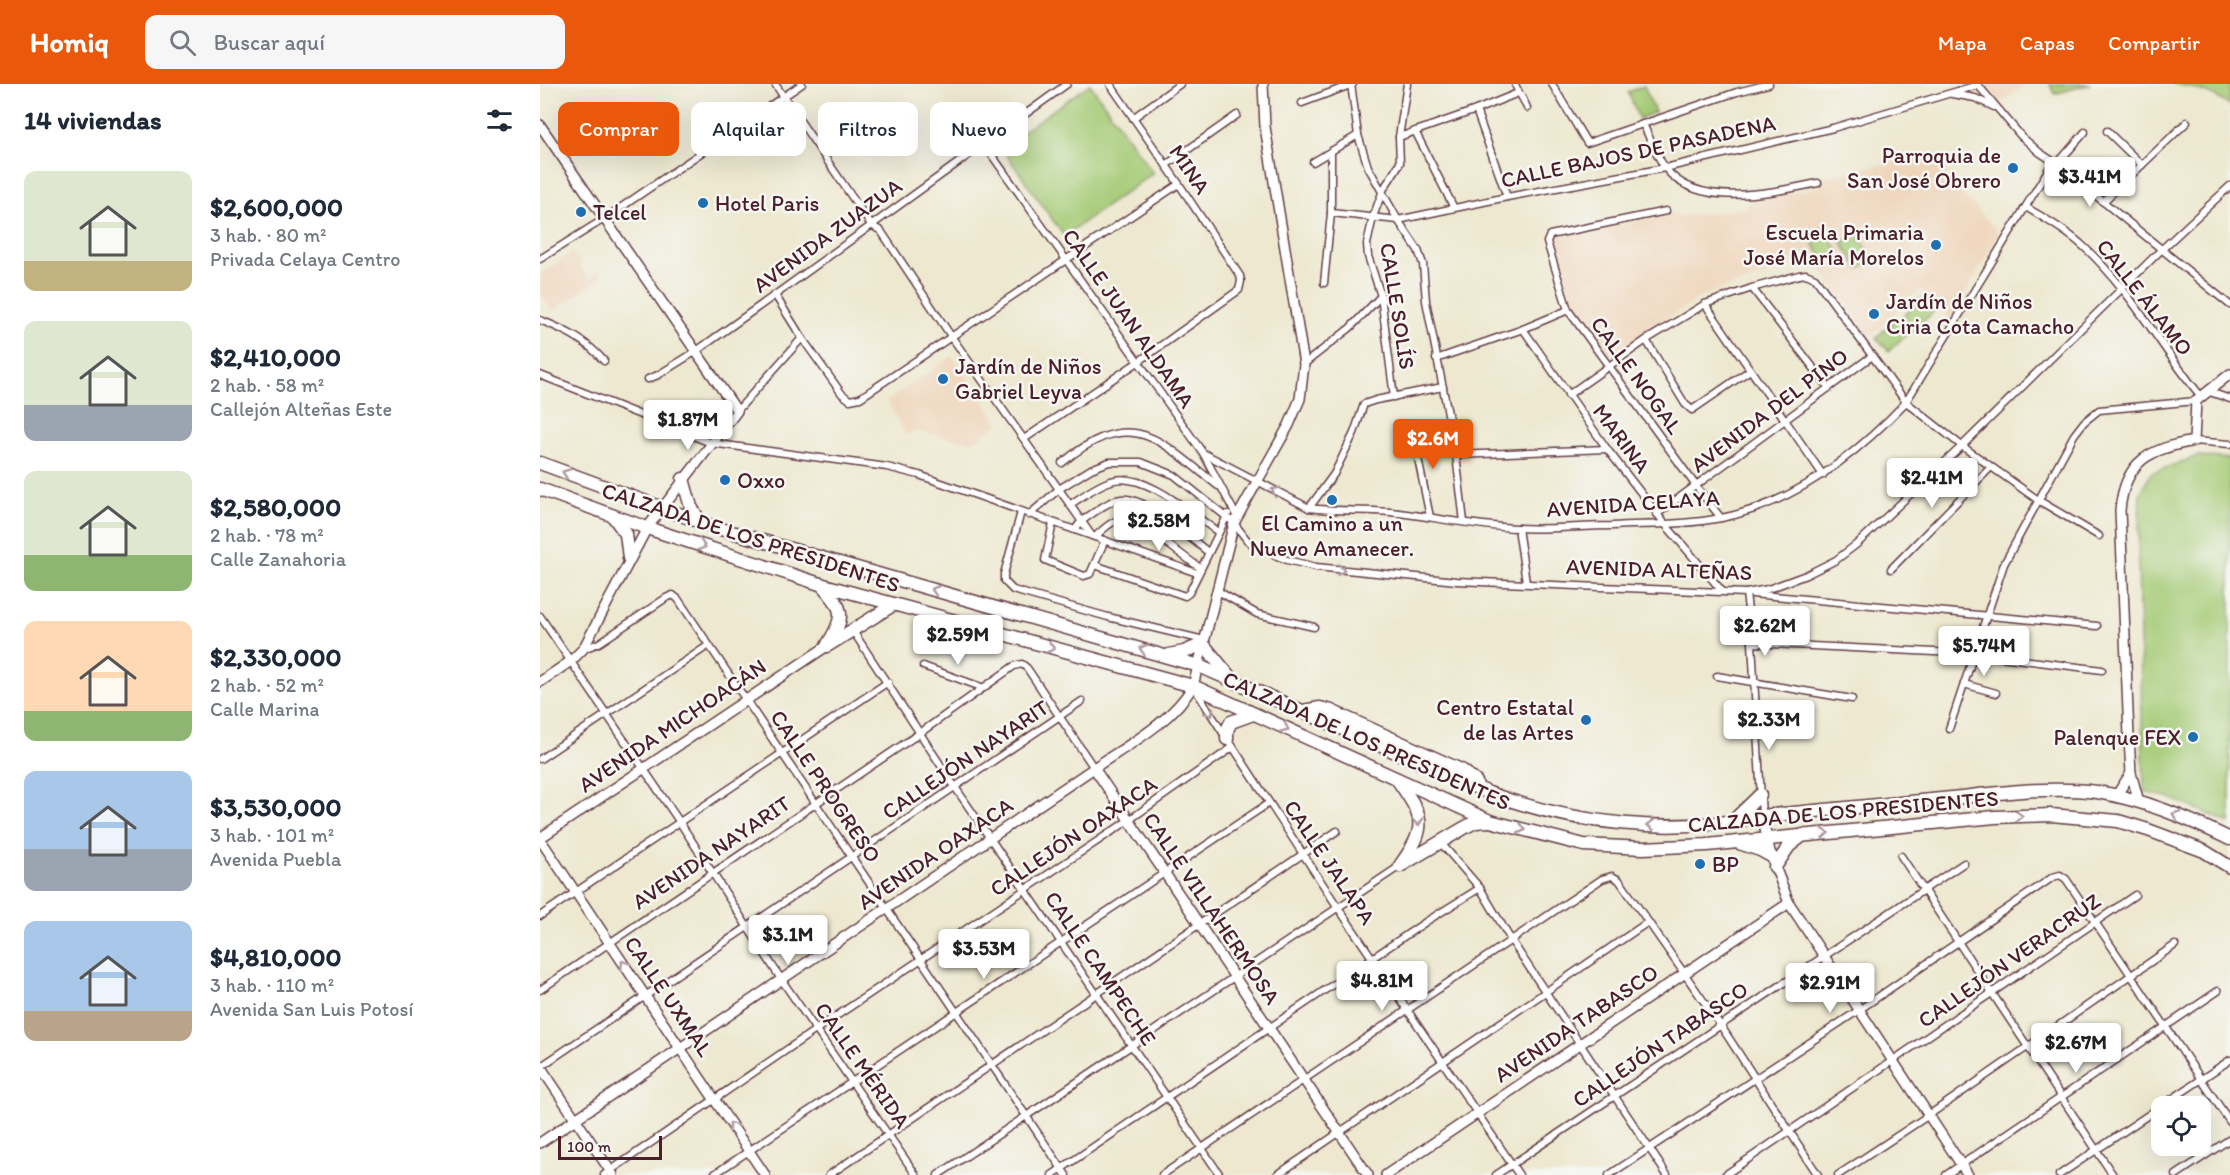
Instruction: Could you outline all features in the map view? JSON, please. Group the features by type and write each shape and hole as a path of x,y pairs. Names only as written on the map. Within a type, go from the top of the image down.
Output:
{"highway":[{"name":"CALZADA DE LOS PRESIDENTES","path":"540,464 701,523 1199,666 1489,793 1558,814 1628,825 1732,822 1762,816 2061,789 2116,796 2139,802 2196,823 2230,839"},
{"path":"683,479 691,507 701,523"},
{"name":"CALZADA DE LOS PRESIDENTES","path":"540,489 647,528 820,584 1193,686 1490,821 1584,844 1642,848 1736,842 1995,817 2078,817 2118,821 2148,830 2204,851 2230,867"},
{"path":"612,515 618,520 626,534 629,558"},
{"path":"820,584 839,605 841,614 840,622 827,646"},
{"path":"827,646 893,605"},
{"path":"1165,655 1184,652 1204,642 1233,680"},
{"path":"1230,743 1227,730 1231,722 1252,714"},
{"path":"1396,778 1416,808 1420,828 1416,841 1400,866"},
{"path":"1732,822 1760,795"},
{"path":"1400,866 1475,822 1490,821"},
{"path":"1736,842 1760,850 1773,861 1803,835"}],"street":[{"path":"775,84 871,225 880,231 951,336 1093,536"},
{"path":"540,259 604,219 802,84"},
{"name":"MINA","path":"1110,84 1179,184 1240,276 1241,281 1239,290 1138,362"},
{"path":"1133,118 1180,84"},
{"name":"AVENIDA OAXACA","path":"540,1143 1094,768 1171,715 1184,701 1193,686 1199,666 1234,516 1259,482 1289,425 1300,399 1303,383 1304,364 1264,127 1263,84"},
{"path":"1302,104 1352,84 1358,135 1368,167 1418,250 1423,264 1426,301 1436,359 1456,455 1464,522"},
{"name":"CALLE SOLÍS","path":"1394,397 1381,296 1368,256 1369,233 1373,217 1383,190 1400,163 1399,136 1407,84"},
{"path":"1515,84 1527,108"},
{"path":"1552,84 1587,142 1737,92 1769,84"},
{"path":"1950,94 1954,84"},
{"name":"AVENIDA ZUAZUA","path":"1028,111 1063,85"},
{"path":"1978,85 2030,145 2230,305"},
{"name":"CALLE BAJOS DE PASADENA","path":"1331,213 1398,220 1665,168 1833,128 1978,85"},
{"path":"1399,136 1518,93"},
{"name":"CALLE BAJOS DE PASADENA","path":"1950,94 1975,98 1998,109"},
{"path":"1476,110 1507,197"},
{"path":"1166,165 1237,115"},
{"path":"2103,202 2187,122"},
{"path":"1643,124 1665,168 1680,183 1703,192 1744,195 1818,183"},
{"path":"540,125 736,411"},
{"path":"1415,131 1454,208"},
{"path":"2107,131 2142,165"},
{"name":"AVENIDA CELAYA","path":"1203,453 1309,508 1394,512 1518,528 1665,524 1721,518 1773,501 1823,475 1878,432 1906,402 2055,163 2085,132"},
{"path":"1313,162 1358,135"},
{"path":"1324,283 1331,213 1330,151"},
{"name":"AVENIDA ZUAZUA","path":"648,379 695,352 967,156"},
{"name":"CALLE JUAN ALDAMA","path":"992,156 1203,453 1234,516"},
{"path":"775,295 842,394 850,400 860,398 1179,184"},
{"name":"AVENIDA ALTEÑAS","path":"1234,516 1247,540 1257,548 1287,560 1316,567 1457,581 1526,582 1746,593 1768,589 1806,575 1836,560 1857,544 1962,446 2161,250 2230,186"},
{"name":"CALLE ÁLAMO","path":"2026,207 2085,247 2121,290 2177,368 2201,396"},
{"name":"CALLE NOGAL","path":"1666,212 1550,235 1547,242 1568,310 1721,518"},
{"path":"1568,395 1646,340 1706,304 1752,288 1799,275 1810,275 1815,278 1906,402 1962,446 2038,500 2099,536"},
{"path":"1752,288 1828,388"},
{"path":"1304,364 1350,328 1381,296"},
{"path":"1706,304 1823,475"},
{"path":"1436,359 1523,329 1568,310"},
{"path":"540,320 569,332 584,342 603,361"},
{"name":"MARINA","path":"1523,329 1607,449 1665,524 1722,591"},
{"path":"540,682 571,661 583,649 629,558 661,507 736,411 802,338"},
{"path":"1646,340 1685,404 1692,410 1750,370"},
{"name":"AVENIDA DEL PINO","path":"1657,514 1872,356"},
{"path":"1024,439 1138,362"},
{"path":"2194,441 2201,396 2230,374"},
{"path":"540,375 711,443 887,467 919,475 1076,531 1199,570"},
{"path":"1309,508 1334,474 1354,433 1364,404 1443,387"},
{"path":"1949,729 2004,564 2074,435 2084,422 2099,410 2201,396 2230,399"},
{"path":"1412,429 1430,517"},
{"path":"1062,463 1094,440 1108,435 1140,434 1160,441 1221,488"},
{"path":"2139,802 2131,773 2120,510 2122,493 2128,477 2139,462 2151,452 2165,446 2194,441 2230,444"},
{"path":"1456,455 1607,449"},
{"path":"1029,515 1076,477 1109,462 1141,462 1174,475 1226,516 1234,516"},
{"path":"1891,569 1991,467"},
{"path":"1071,504 1111,481 1131,480 1153,488 1218,532"},
{"path":"1076,531 1082,521 1102,507 1119,499 1136,501 1154,511 1208,552"},
{"path":"1021,512 1004,574 1004,581 1013,590 1204,642"},
{"path":"1226,516 1234,516"},
{"path":"1095,566 1182,595 1188,594 1226,516"},
{"path":"1093,536 1116,520 1127,517 1135,519 1199,570"},
{"path":"1053,523 1045,556 1046,561 1086,576 1089,576 1095,566 1105,540"},
{"path":"1518,528 1526,582"},
{"path":"1218,591 1257,614 1314,627"},
{"path":"1968,1175 1789,903 1773,861 1762,816 1752,643 1746,593 2097,626"},
{"name":"CALLE PROGRESO","path":"583,649 599,643 666,598 673,595 678,599 1066,1175"},
{"name":"CALLE MÉRIDA","path":"540,616 916,1175"},
{"name":"CALLE CAMPECHE","path":"853,631 1061,943 1220,1175"},
{"path":"1752,643 1975,654 2102,670"},
{"path":"540,759 709,645"},
{"name":"AVENIDA MICHOACÁN","path":"540,838 827,646"},
{"name":"AVENIDA NAYARIT","path":"540,990 920,733 1014,666 1022,664"},
{"name":"CALLE VILLAHERMOSA","path":"1022,664 1027,668 1368,1175"},
{"path":"923,666 984,688"},
{"path":"1717,676 1852,699"},
{"path":"540,916 888,682"},
{"path":"1964,684 1996,693"},
{"name":"CALLE JALAPA","path":"1193,686 1302,854 1519,1175"},
{"name":"CALLEJÓN NAYARIT","path":"540,1067 1082,701"},
{"name":"CALLEJÓN OAXACA","path":"609,1174 817,1029 1129,820 1230,743"},
{"path":"2116,796 2131,773"},
{"path":"713,1175 1269,803"},
{"path":"828,1175 1337,831"},
{"name":"CALLE UXMAL","path":"540,838 765,1175"},
{"path":"1440,842 1480,888 1511,940 1667,1175"},
{"path":"1901,856 2113,1175"},
{"name":"CALLEJÓN TABASCO","path":"1496,1175 1964,863"},
{"path":"938,1175 1400,866"},
{"path":"1610,1175 1859,1010 2053,877 2060,875 2066,879 2230,1122"},
{"path":"1162,1175 1602,879 1612,876 1619,880 1721,1026 1818,1175"},
{"path":"1052,1175 1480,888"},
{"name":"CALLEJÓN VERACRUZ","path":"1725,1175 2135,895"},
{"name":"AVENIDA TABASCO","path":"1386,1175 1789,903"},
{"path":"1276,1175 1647,922"},
{"path":"1838,1175 2175,945"},
{"path":"1946,1175 2218,991"},
{"path":"2059,1175 2230,1060"},
{"path":"540,1067 576,1119 609,1174"},
{"path":"2176,1175 2230,1138"}],"shaded area":[{"path":"1985,84 2026,84 2027,85 2000,103"},
{"path":"1926,154 1999,233 1951,319 1920,289 1870,337 1808,251 1767,274 1702,296 1609,357 1574,309 1550,238 1677,213 1678,217 1743,209 1754,200 1821,186 1819,179"},
{"path":"572,252 577,260 580,258 582,262 579,264 588,278 599,271 603,276 553,311 540,292 540,274"},
{"name":"Jardín de Niños Gabriel Leyva","path":"952,356 999,424 972,442 917,431 906,434 887,401"}],"green space":[{"path":"1090,84 1153,173 1064,236 1007,156 1028,156 1028,128"},
{"path":"2050,84 2091,84 2054,94"},
{"path":"2173,84 2230,84 2230,106 2203,91"},
{"path":"1644,86 1655,112 1639,119 1628,92"},
{"path":"1823,227 1839,252 1825,261 1808,236"},
{"path":"1857,234 1874,260 1859,269 1842,243"},
{"path":"1922,298 1934,311 1913,332 1901,319"},
{"path":"1896,318 1909,332 1889,351 1876,338"},
{"path":"2198,456 2230,459 2230,823 2170,798 2144,792 2138,561 2140,494 2151,473"}],"place":[{"name":"Parroquia de San José Obrero","path":"2013,168"},
{"name":"Hotel Paris","path":"703,203"},
{"name":"Telcel","path":"581,212"},
{"name":"Escuela Primaria José María Morelos","path":"1936,245"},
{"name":"Jardín de Niños Ciria Cota Camacho","path":"1874,314"},
{"name":"Jardín de Niños Gabriel Leyva","path":"943,379"},
{"name":"Oxxo","path":"725,480"},
{"name":"El Camino a un Nuevo Amanecer.","path":"1332,500"},
{"name":"Centro Estatal de las Artes","path":"1586,720"},
{"name":"Palenque FEX","path":"2193,737"},
{"name":"BP","path":"1700,864"}]}
